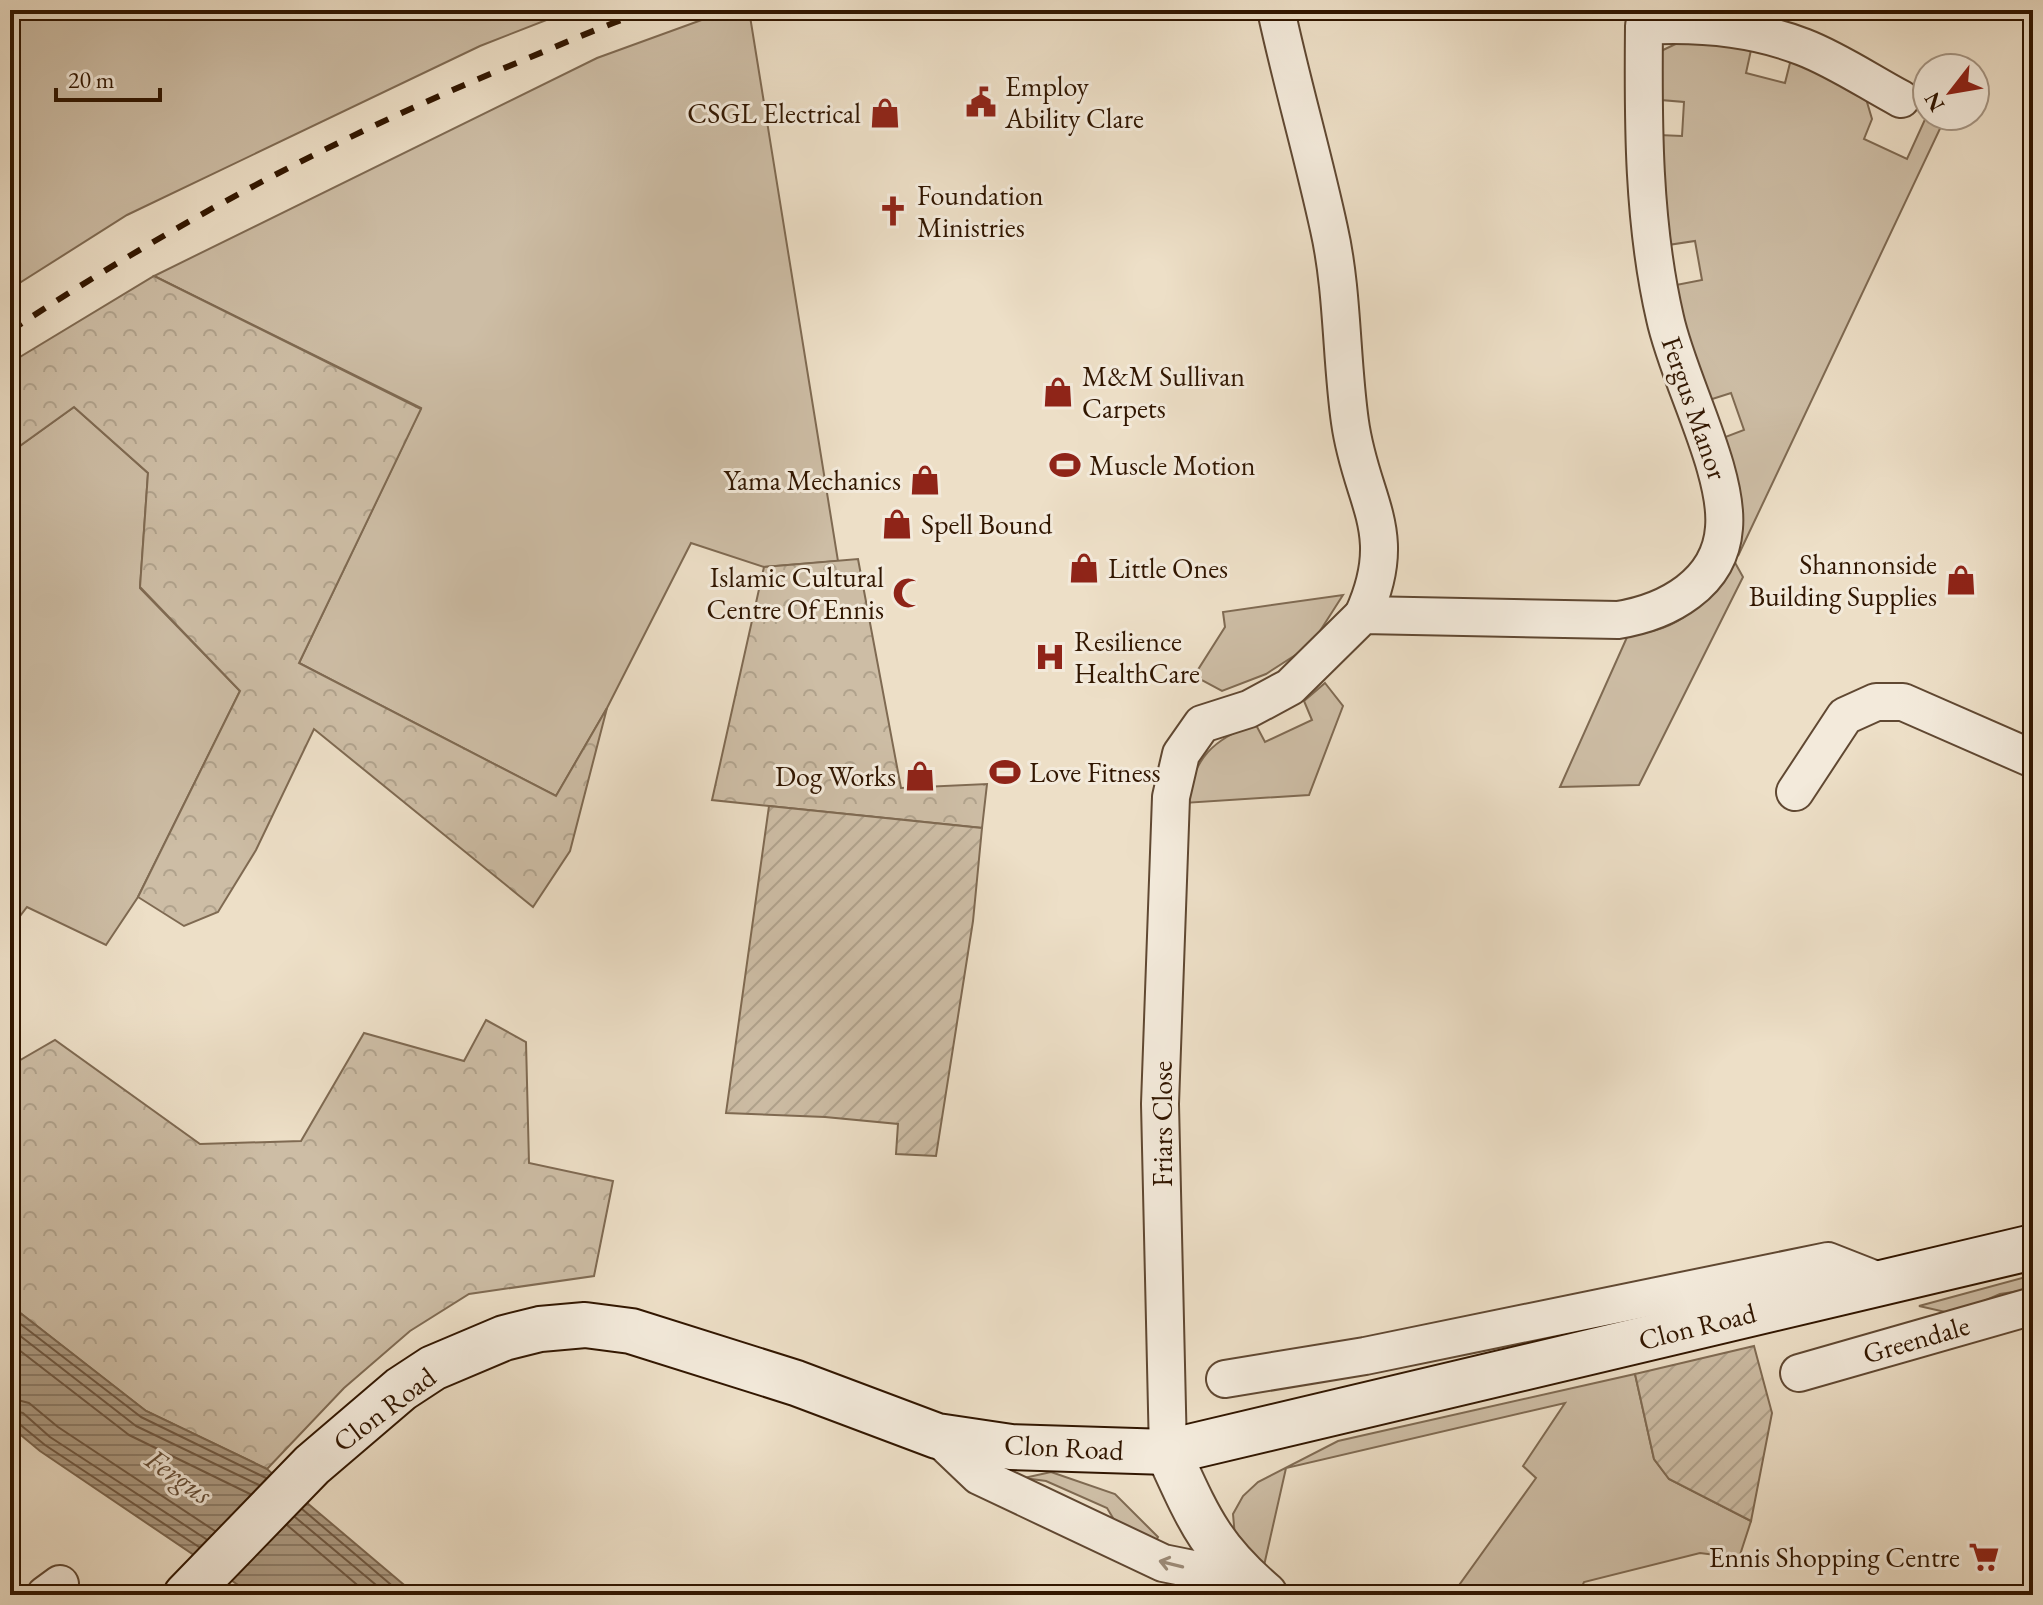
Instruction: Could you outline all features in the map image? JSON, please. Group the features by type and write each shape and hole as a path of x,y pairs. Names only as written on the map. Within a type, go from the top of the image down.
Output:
{"main road":[{"name":"Clon Road","path":"189,1592 312,1465 401,1389 433,1368 504,1338 540,1329 585,1325 631,1331 796,1383 937,1436 1011,1447 1168,1452 1879,1281 2033,1247"},
{"path":"1168,1452 1205,1532 1256,1588"}],"street":[{"path":"1276,10 1295,102 1330,231 1350,426 1381,543 1378,584 1363,615"},
{"name":"Fergus Manor","path":"1363,615 1618,620 1651,614 1683,598 1711,567 1724,530 1723,490 1679,373 1664,317 1642,136 1643,18 1750,33 1803,47 1901,99"},
{"name":"Friars Close","path":"1168,1452 1160,1104 1171,797 1181,754 1202,724 1249,709 1290,687 1363,615"},
{"path":"1795,792 1845,716 1876,702 1903,702 2033,759"},
{"path":"1225,1379 1365,1356 1828,1261 1879,1281"},
{"name":"Greendale","path":"1799,1373 2033,1306"},
{"path":"1365,1356 1371,1404"},
{"path":"937,1436 979,1476 1163,1563 1256,1588"}],"green space":[{"path":"10,10 572,10 480,46 127,215 10,289"},
{"path":"729,10 749,10 838,561 764,567 691,543 607,708 556,796 299,663 421,408 154,276 597,58"},
{"path":"1686,39 1751,50 1746,73 1785,83 1791,59 1864,92 1872,119 1864,139 1907,159 1919,132 1938,132 1738,556 1737,493 1720,439 1744,430 1731,393 1706,401 1697,380 1676,285 1702,280 1695,241 1668,245 1659,135 1682,136 1684,102 1661,100 1661,51"},
{"path":"154,276 421,409 299,663 556,796 607,708 570,851 533,907 314,729 256,850 218,912 184,926 138,897 240,691 140,587 148,473 74,407 10,453 10,363"},
{"path":"74,407 148,473 140,588 240,691 138,897 106,945 27,907 10,929 10,453"},
{"path":"858,559 901,788 987,784 982,828 712,800 764,567"},
{"path":"1733,559 1743,577 1639,785 1560,787 1628,635 1664,628 1691,612"},
{"path":"1343,595 1311,645 1266,674 1222,691 1194,676 1225,627 1223,612"},
{"path":"1325,683 1343,706 1309,795 1184,803 1194,773 1217,744 1255,723 1265,742 1312,720 1304,701"},
{"path":"769,806 982,828 973,921 936,1156 896,1154 898,1124 726,1113"},
{"path":"486,1020 526,1042 529,1163 613,1181 594,1276 469,1294 410,1331 344,1388 267,1469 146,1411 10,1305 10,1066 55,1040 200,1144 301,1141 364,1033 464,1061"},
{"path":"2033,1275 2033,1289 2000,1294 1954,1314 1919,1306"},
{"path":"1754,1346 1772,1413 1751,1521 1669,1479 1654,1459 1635,1374"},
{"path":"1635,1374 1654,1459 1669,1479 1751,1521 1739,1558 1700,1553 1584,1582 1578,1595 1452,1595 1536,1478 1523,1466 1565,1403 1286,1468 1263,1570 1235,1537 1233,1514 1243,1496 1258,1482 1338,1441"},
{"path":"1051,1472 1115,1494 1158,1537 1155,1543 1116,1523 1107,1508 1046,1481 1024,1478"}],"water":[{"name":"Fergus","path":"10,1305 146,1411 267,1469 416,1595 253,1595 40,1451 10,1426"}],"railway":[{"path":"10,331 189,221 312,156 438,97 649,10"}],"place":[{"name":"Employ Ability Clare","path":"981,102"},
{"name":"CSGL Electrical","path":"885,113"},
{"name":"Foundation Ministries","path":"893,211"},
{"name":"M&M Sullivan Carpets","path":"1058,392"},
{"name":"Muscle Motion","path":"1065,465"},
{"name":"Yama Mechanics","path":"925,480"},
{"name":"Spell Bound","path":"897,524"},
{"name":"Little Ones","path":"1084,568"},
{"name":"Shannonside Building Supplies","path":"1961,580"},
{"name":"Islamic Cultural Centre Of Ennis","path":"908,593"},
{"name":"Resilience HealthCare","path":"1050,657"},
{"name":"Love Fitness","path":"1005,772"},
{"name":"Dog Works","path":"920,776"},
{"name":"Ennis Shopping Centre","path":"1984,1557"}]}
